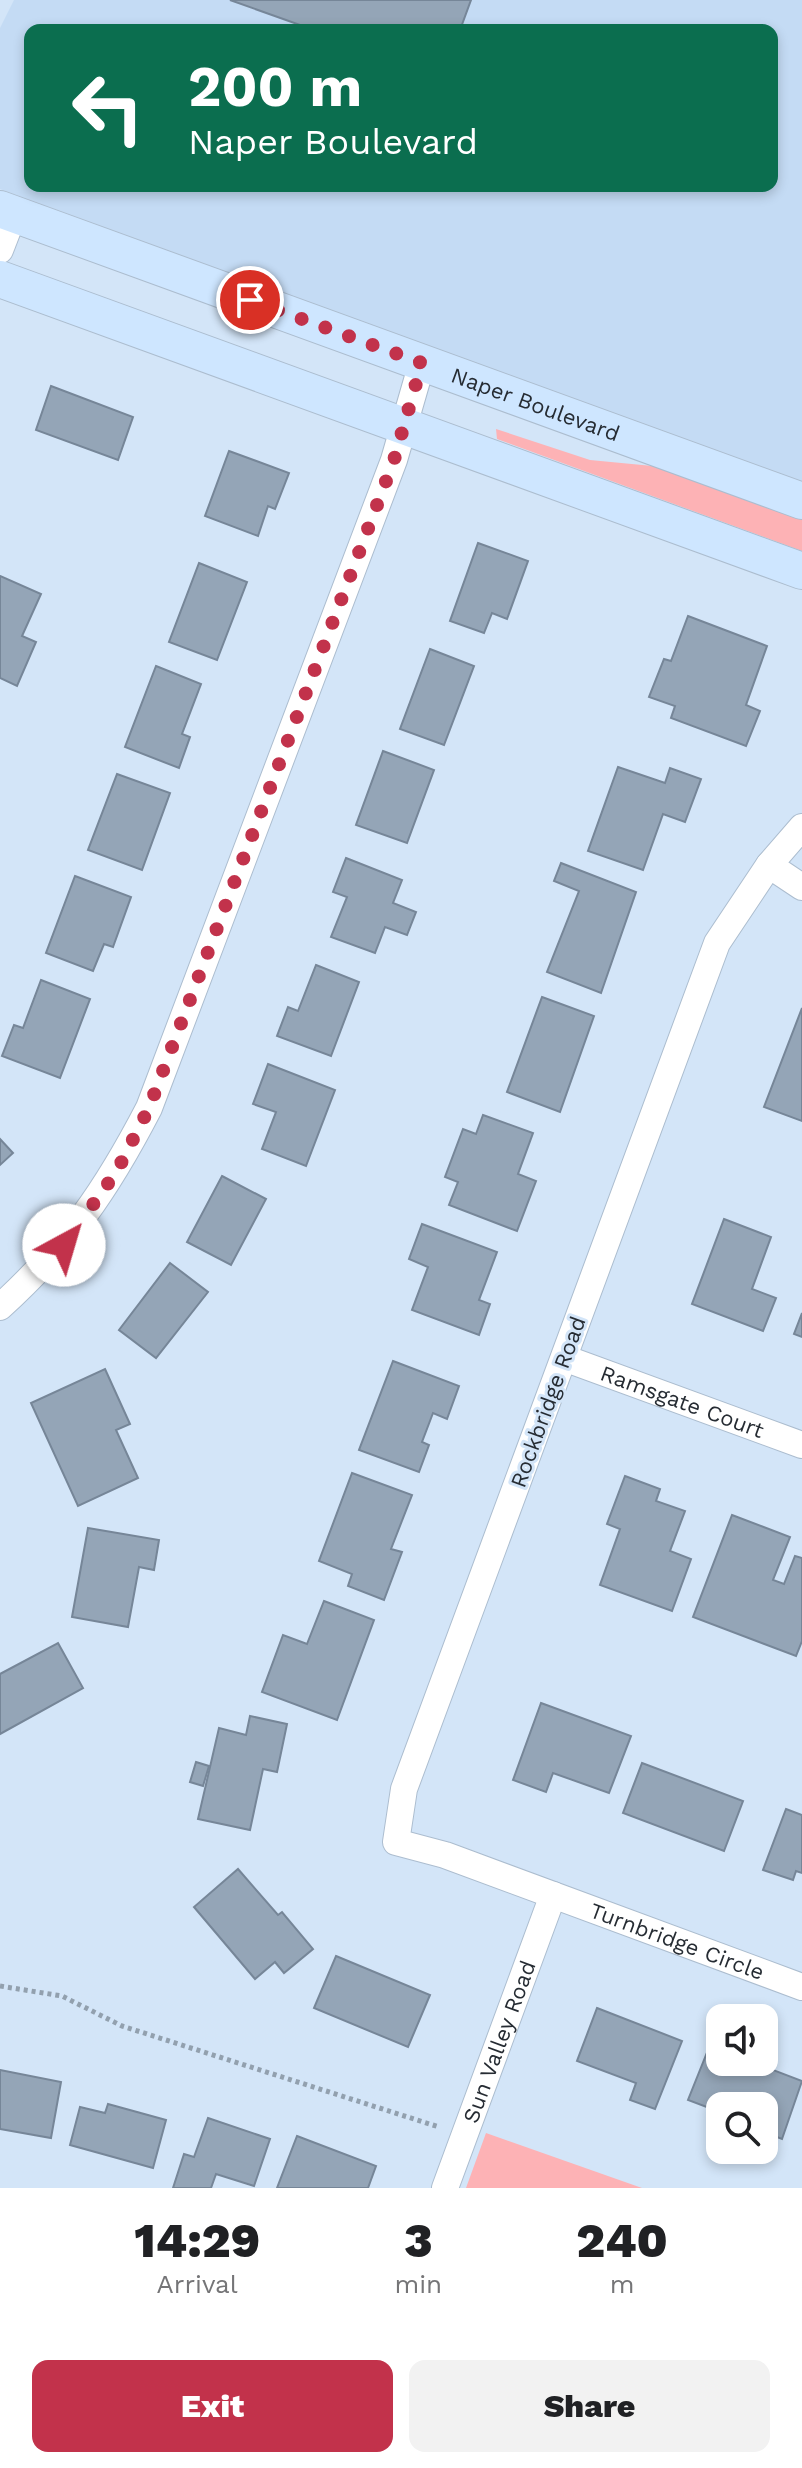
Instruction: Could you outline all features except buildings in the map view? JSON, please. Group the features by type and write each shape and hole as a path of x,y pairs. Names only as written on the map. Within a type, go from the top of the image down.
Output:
{"main road":[{"name":"Naper Boulevard","path":"7,212 802,501"},
{"path":"0,279 404,423 802,571"}],"street":[{"path":"0,250 7,212"},
{"path":"0,1307 54,1255 89,1213 117,1171 149,1108 404,423 422,363"},
{"name":"Rockbridge Road","path":"553,1895 445,1855 396,1842 404,1789 717,943 769,865 802,827"},
{"path":"769,865 802,887"},
{"name":"Ramsgate Court","path":"564,1358 802,1445"},
{"name":"Turnbridge Circle","path":"553,1895 802,1987"},
{"name":"Sun Valley Road","path":"445,2188 553,1895"}],"path":[{"path":"0,1986 62,1996 122,2026 445,2129"}],"shaded area":[{"path":"14,0 802,0 802,483 0,189 0,28"},
{"path":"496,429 590,460 663,467 802,519 802,551 497,439"},
{"path":"486,2133 642,2188 466,2188"}],"route":[{"path":"64,1245 117,1171 167,1064 394,460 422,363 250,300"}]}
